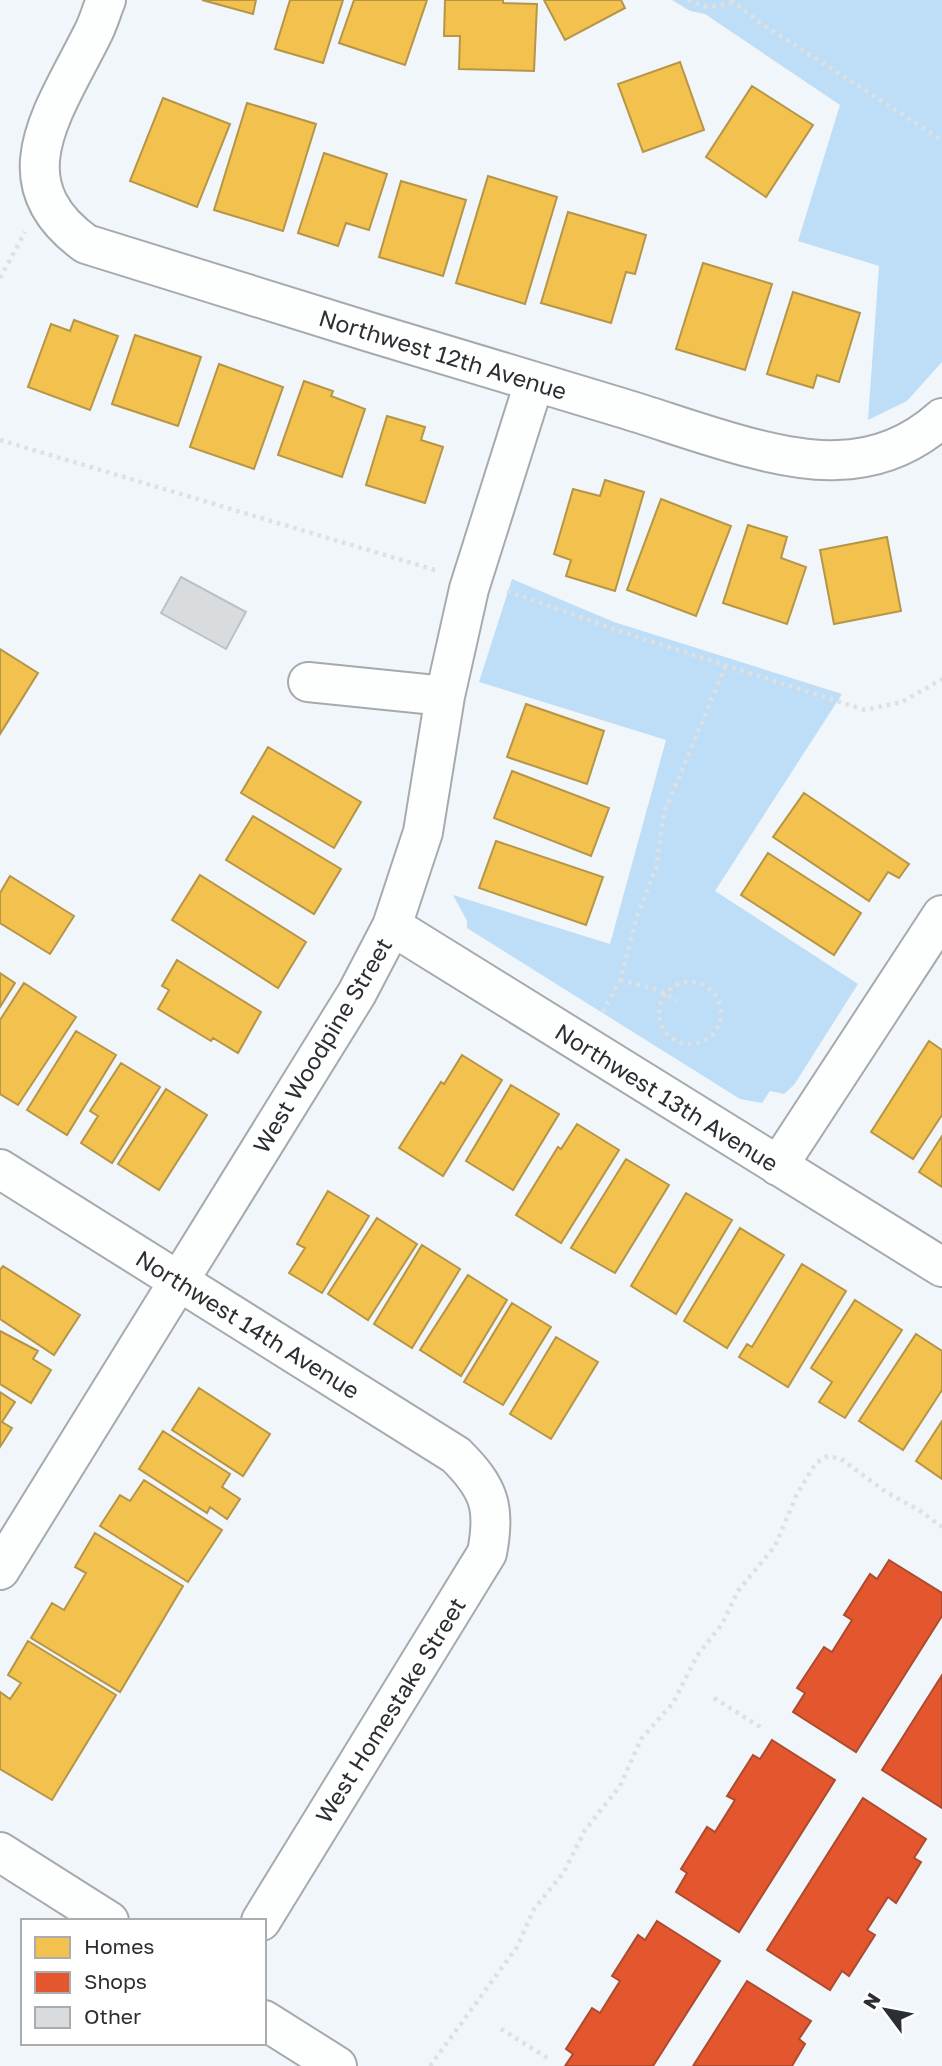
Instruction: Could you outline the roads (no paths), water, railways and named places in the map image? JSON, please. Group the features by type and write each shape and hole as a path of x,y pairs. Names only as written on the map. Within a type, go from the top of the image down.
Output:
{"street":[{"name":"Northwest 12th Avenue","path":"106,0 92,35 37,123 27,155 32,197 63,232 86,244 534,383 785,456 836,460 886,454 931,428 942,418"},
{"name":"West Woodpine Street","path":"0,1570 357,993 392,926 423,832 445,696 471,581 534,383"},
{"path":"309,682 445,696"},
{"path":"778,1166 942,915"},
{"name":"Northwest 13th Avenue","path":"392,926 942,1267"},
{"name":"Northwest 14th Avenue","path":"0,1169 456,1455 486,1491"},
{"name":"West Homestake Street","path":"262,1919 487,1553 493,1523 486,1491"},
{"path":"0,1852 106,1919"},
{"path":"266,2021 337,2066"}]}
